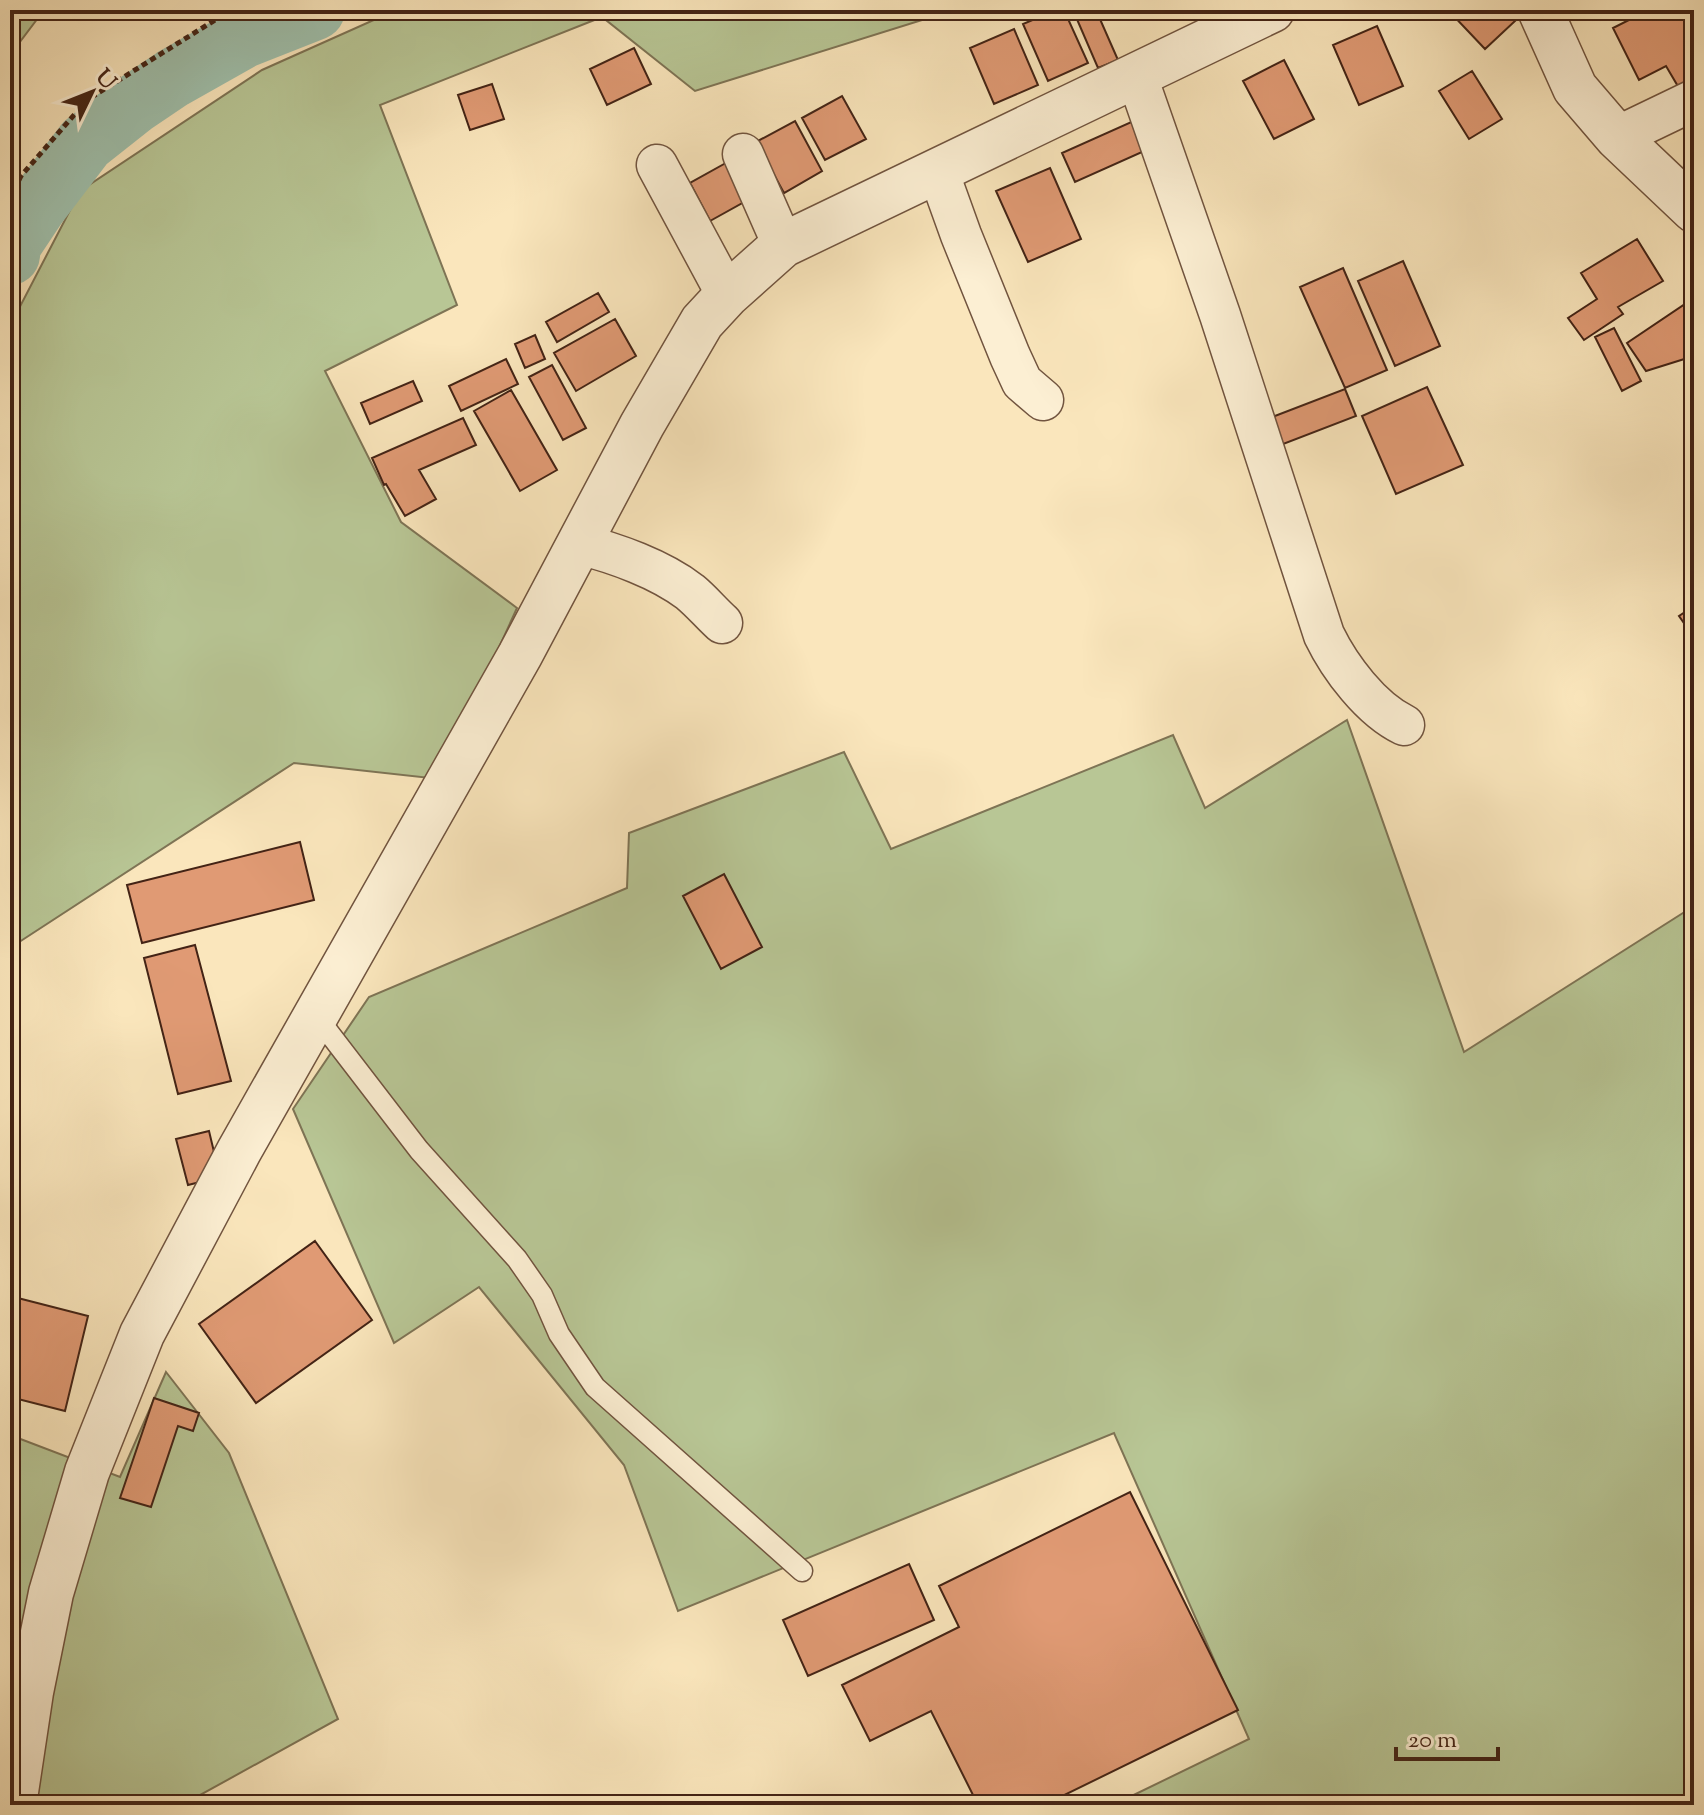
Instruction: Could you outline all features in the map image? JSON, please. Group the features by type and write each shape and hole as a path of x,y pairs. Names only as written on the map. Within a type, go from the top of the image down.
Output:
{"street":[{"path":"14,1805 31,1692 51,1593 87,1472 142,1334 239,1151 497,697 642,425 702,322 783,245 1272,10"},
{"path":"1540,10 1575,88 1617,137 1694,210"},
{"path":"1136,74 1220,315 1324,635 1335,656 1362,690 1404,725"},
{"path":"1617,137 1694,100"},
{"path":"743,154 783,245"},
{"path":"657,165 727,295"},
{"path":"938,171 1010,356 1022,382 1043,400"},
{"path":"579,544 604,550 660,574 690,592 722,623"}],"lane":[{"path":"316,1016 419,1150 517,1259 542,1295 559,1334 595,1387 802,1571"}],"path":[{"path":"10,198 21,176 87,100 231,10"}],"green space":[{"path":"10,10 44,10 10,55"},
{"path":"396,10 954,10 695,91 602,17 380,105 457,305 325,371 401,522 517,608 439,779 294,763 10,948 10,341 14,318 80,191 262,70"},
{"path":"1347,720 1464,1052 1694,906 1694,1805 1113,1805 1249,1739 1114,1433 678,1611 624,1465 479,1287 394,1343 293,1109 369,997 627,888 629,833 844,752 891,849 1173,735 1205,808"},
{"path":"166,1372 229,1453 338,1719 182,1805 10,1805 10,1435 120,1477"}],"building":[{"path":"1056,10 1064,10 1088,63 1048,81 1023,24"},
{"path":"1096,10 1118,60 1098,68 1076,17"},
{"path":"1141,10 1173,10 1143,18"},
{"path":"1448,10 1504,10 1515,21 1485,49"},
{"path":"1642,10 1681,10 1694,32 1694,79 1679,88 1666,66 1639,80 1613,28 1637,16 1635,14"},
{"path":"1377,26 1403,86 1359,105 1333,45"},
{"path":"1014,29 1038,85 994,104 970,48"},
{"path":"634,48 651,84 607,105 590,69"},
{"path":"1284,60 1314,119 1274,139 1243,81"},
{"path":"1472,71 1502,119 1469,139 1439,91"},
{"path":"492,84 504,119 470,130 458,95"},
{"path":"842,96 866,139 825,160 802,118"},
{"path":"1138,119 1151,148 1075,182 1062,153"},
{"path":"795,121 822,171 784,193 756,142"},
{"path":"733,159 753,197 710,221 690,183"},
{"path":"1050,168 1081,239 1028,262 996,191"},
{"path":"1637,239 1663,281 1618,307 1623,314 1584,340 1568,318 1597,299 1581,273"},
{"path":"1403,261 1440,346 1395,366 1358,281"},
{"path":"1343,268 1387,370 1345,388 1300,287"},
{"path":"598,293 609,312 557,342 546,322"},
{"path":"1694,298 1694,332 1691,335 1694,356 1646,371 1627,343"},
{"path":"615,319 636,356 576,391 554,353"},
{"path":"1614,328 1641,381 1622,391 1595,337"},
{"path":"535,335 545,359 525,368 515,344"},
{"path":"506,359 518,384 461,411 449,386"},
{"path":"552,365 586,428 563,440 529,377"},
{"path":"413,381 422,401 370,424 361,403"},
{"path":"1427,387 1463,465 1396,494 1362,416"},
{"path":"1345,389 1356,416 1278,446 1267,419"},
{"path":"511,390 557,470 520,491 474,411"},
{"path":"463,418 476,445 419,470 436,499 405,516 384,485 372,458"},
{"path":"1694,606 1694,635 1693,636 1679,616"},
{"path":"300,842 314,900 142,943 127,885"},
{"path":"724,874 762,947 721,969 683,896"},
{"path":"195,945 231,1081 178,1094 144,958"},
{"path":"209,1131 220,1177 188,1185 176,1139"},
{"path":"315,1241 372,1320 256,1403 199,1324"},
{"path":"10,1296 88,1316 65,1411 10,1397"},
{"path":"154,1398 199,1413 193,1431 178,1426 151,1507 120,1498"},
{"path":"1130,1492 1238,1710 1044,1805 978,1805 931,1711 870,1741 842,1685 959,1627 939,1586"},
{"path":"909,1564 934,1620 808,1676 783,1620"}],"waterway":[{"path":"10,255 11,245 37,206 85,143 173,78 244,38 315,10"}]}
